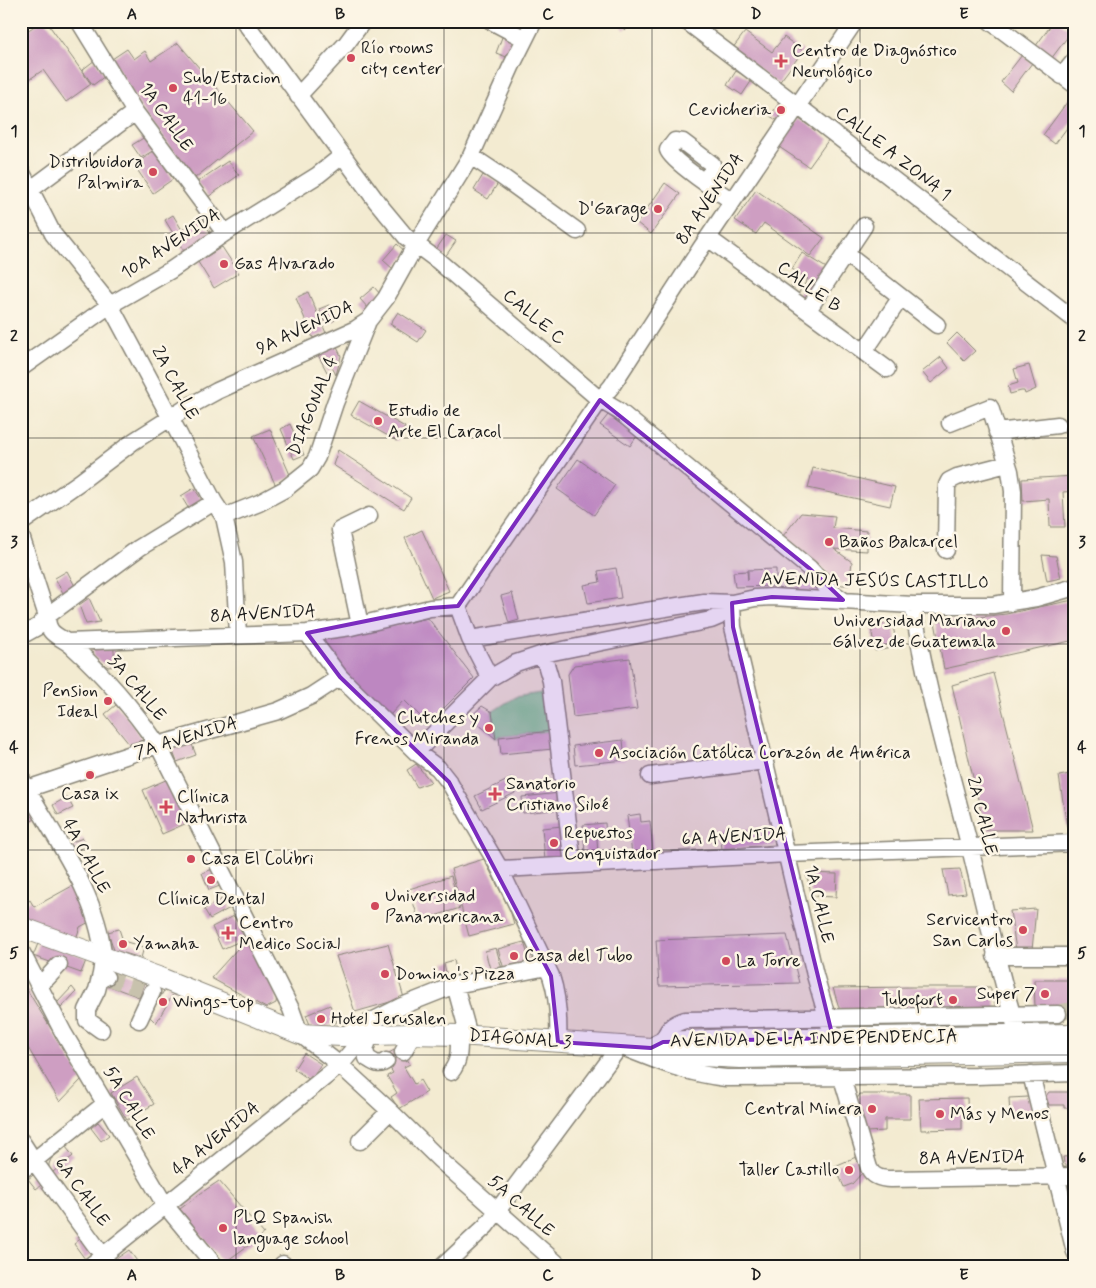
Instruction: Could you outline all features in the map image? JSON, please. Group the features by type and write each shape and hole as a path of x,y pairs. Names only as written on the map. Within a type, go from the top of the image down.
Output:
{"main road":[{"path":"21,927 64,953 103,969 300,1034"},
{"name":"DIAGONAL 3","path":"300,1034 357,1035 406,1043 464,1036 620,1046 657,1045"},
{"name":"AVENIDA DE LA INDEPENDENCIA","path":"657,1045 734,1039 1075,1034"},
{"name":"AVENIDA DE LA INDEPENDENCIA","path":"657,1045 664,1054 740,1058 1075,1052"}],"street":[{"name":"1A CALLE","path":"79,21 136,112 225,233"},
{"name":"CALLE C","path":"244,21 376,202 414,246 436,260 600,400 619,411 810,568 830,591 842,600"},
{"path":"298,96 346,44 363,21"},
{"path":"491,21 525,39"},
{"name":"9A AVENIDA","path":"21,523 170,417 217,391 341,336 368,321 386,298 414,246 470,156 534,21"},
{"name":"CALLE A ZONA 1","path":"686,21 1075,320"},
{"name":"8A AVENIDA","path":"67,642 307,633 360,625 430,608 458,606 600,400 611,387 708,238 855,21"},
{"path":"990,21 1068,80 1075,60"},
{"path":"30,190 136,112"},
{"name":"10A AVENIDA","path":"21,368 110,305 171,270 225,233 318,175 343,155"},
{"path":"470,156 502,176 577,232"},
{"name":"2A CALLE","path":"21,171 53,234 110,305 214,502 224,517 234,562 238,635"},
{"path":"704,181 733,201"},
{"path":"808,310 864,226"},
{"name":"CALLE B","path":"708,238 887,369"},
{"path":"846,254 937,325"},
{"path":"864,352 901,297"},
{"name":"DIAGONAL 4","path":"224,517 259,503 285,489 310,469 317,457 335,404 368,321"},
{"path":"950,423 990,407 1008,464 1013,491 1012,603"},
{"path":"997,432 1058,425"},
{"path":"946,550 947,485 956,477 1008,464"},
{"path":"21,636 39,626 47,616 139,548 214,502"},
{"path":"360,625 340,530 369,516"},
{"name":"3A CALLE","path":"21,536 47,616 47,624 54,634 67,642 112,685 158,745 291,1009 300,1034"},
{"name":"AVENIDA JESÚS CASTILLO","path":"470,639 704,602 732,603 755,598 772,597 913,605 970,606 1012,603 1075,587"},
{"name":"1A CALLE","path":"732,603 733,627 833,1038"},
{"name":"AVENIDA JESÚS CASTILLO","path":"416,752 490,678 516,663 543,654 711,620 718,617 732,603"},
{"name":"2A CALLE","path":"913,605 928,684 970,847 995,956 1018,1035"},
{"path":"458,606 470,639 490,678"},
{"path":"307,633 340,677 416,752 438,768 450,782 500,869 547,967 554,985 559,1026 558,1042"},
{"path":"543,654 551,681 574,865"},
{"name":"7A AVENIDA","path":"24,784 278,711 311,696 340,677"},
{"path":"650,776 765,761"},
{"name":"4A CALLE","path":"24,784 88,898 100,937 103,969"},
{"name":"6A AVENIDA","path":"500,869 787,854 1075,843"},
{"name":"5A CALLE","path":"21,951 63,1032 165,1205 216,1267"},
{"path":"38,984 47,978 64,953"},
{"path":"995,956 1075,956"},
{"path":"386,1062 377,1064 367,1058 357,1035 402,1006 455,985 547,967"},
{"path":"101,1030 88,1020 86,1016 103,969"},
{"path":"451,1072 455,1068 464,1036 455,985"},
{"path":"139,1020 151,986"},
{"path":"657,1045 670,1026 685,1020 1059,1013 1053,1034"},
{"name":"5A CALLE","path":"300,1034 340,1065 440,1160 561,1267"},
{"name":"4A AVENIDA","path":"89,1267 107,1261 165,1205 340,1065 356,1046 357,1035"},
{"path":"442,1267 479,1234 620,1046 672,1067 705,1076 726,1078 842,1078 1075,1073"},
{"path":"1031,1074 1075,1252"},
{"name":"8A AVENIDA","path":"842,1078 871,1172 878,1177 890,1180 1075,1176"},
{"path":"27,1166 106,1103"},
{"path":"360,1141 390,1111"},
{"name":"6A CALLE","path":"21,1141 27,1166 107,1261"}],"highlighted area":[{"path":"600,400 809,568 843,600 772,597 732,603 733,627 833,1038 663,1042 651,1048 558,1042 551,976 449,782 340,677 307,633 430,608 458,606"}],"green space":[{"path":"547,692 551,731 499,737 496,739 492,712 515,697"}],"building":[{"path":"42,21 46,21 91,84 66,102 43,70 21,85 21,35"},
{"path":"620,21 631,21 625,30 618,24"},
{"path":"1054,21 1058,21 1072,31 1051,59 1035,47"},
{"path":"504,32 519,37 512,59 496,53"},
{"path":"745,32 772,52 784,37 803,51 778,84 732,49"},
{"name":"Sub/Estacion 41-16","path":"178,43 253,131 195,178 146,115 112,59 127,49 134,59 145,51 151,61"},
{"path":"1022,55 1032,63 1011,91 1001,82"},
{"path":"95,60 105,76 93,85 82,70"},
{"path":"736,71 752,80 742,95 727,85"},
{"path":"1073,94 1075,95 1075,117 1055,144 1043,135"},
{"name":"Cevicheria","path":"780,102 787,107 783,124 770,116"},
{"path":"799,119 829,139 809,167 779,147"},
{"path":"145,137 154,150 141,158 132,145"},
{"name":"Distribuidora Palmira","path":"154,151 173,179 153,193 134,165"},
{"path":"228,161 239,175 208,197 197,182"},
{"path":"483,175 498,183 488,199 474,190"},
{"name":"D'Garage","path":"665,183 680,194 651,234 637,223"},
{"path":"756,190 824,238 810,256 764,223 756,234 735,220"},
{"path":"173,215 182,230 201,218 210,232 209,239 185,253 165,220"},
{"path":"446,235 456,241 445,257 435,251"},
{"path":"397,244 407,253 393,269 383,260"},
{"path":"222,247 239,273 214,288 198,262"},
{"path":"802,253 828,269 806,303 796,297 808,279 792,269"},
{"path":"374,287 380,294 369,309 360,299"},
{"path":"308,292 326,333 313,338 296,298"},
{"path":"329,305 335,320 326,324 319,309"},
{"path":"398,312 426,330 418,342 390,324"},
{"path":"957,333 975,351 964,361 947,343"},
{"path":"335,343 341,356 336,375 333,369 327,372 317,353"},
{"path":"941,357 949,368 931,383 922,372"},
{"path":"1029,365 1036,389 1025,394 1024,391 1021,391 1010,394 1008,386 1018,383 1014,369"},
{"name":"Estudio de Arte El Caracol","path":"359,401 405,427 397,441 351,415"},
{"path":"608,415 637,436 630,446 600,425"},
{"path":"290,424 304,455 294,459 281,429"},
{"path":"270,429 291,477 275,484 253,436"},
{"path":"338,450 411,498 404,509 333,465"},
{"path":"578,459 615,485 594,515 557,489"},
{"path":"813,468 895,487 890,506 808,488"},
{"path":"1075,476 1075,491 1063,492 1065,527 1050,527 1049,499 1023,501 1022,479"},
{"path":"194,488 204,503 190,511 181,496"},
{"name":"Baños Balcarcel","path":"801,513 835,516 833,528 867,531 867,551 834,549 852,562 849,585 842,585 783,536"},
{"path":"422,530 449,591 432,598 405,538"},
{"path":"1042,555 1056,556 1061,578 1047,581"},
{"path":"616,568 621,598 588,603 584,585 600,582 598,571"},
{"path":"776,569 776,586 735,587 733,572 747,571 748,580 748,570"},
{"path":"67,571 76,588 64,595 55,578"},
{"path":"796,581 807,581 821,586 823,593 796,592"},
{"path":"512,593 519,620 509,623 501,596"},
{"path":"89,598 100,622 86,624 79,605"},
{"name":"Universidad Mariano Gálvez de Guatemala","path":"1073,600 1075,608 1075,640 944,669 935,622 1006,614"},
{"path":"428,618 474,678 428,724 404,700 389,716 341,675 320,641"},
{"path":"887,623 893,626 897,647 875,651 871,627"},
{"path":"113,644 116,666 108,667 94,657 93,646"},
{"path":"630,658 637,709 573,717 568,674 574,665"},
{"name":"Universidad Mariano Gálvez de Guatemala","path":"993,673 1033,830 985,830 952,685"},
{"path":"116,705 143,740 129,744 105,714"},
{"name":"Clutches y Frenos Miranda","path":"482,706 492,712 496,739 470,717"},
{"path":"551,731 553,749 501,754 499,737"},
{"name":"Asociación Católica Corazón de América","path":"623,740 625,760 575,765 573,746"},
{"path":"191,742 196,755 177,762 172,749"},
{"path":"416,764 431,782 417,787 407,770"},
{"path":"1075,773 1075,826 1067,827 1059,776"},
{"name":"Sanatorio Cristiano Siloé","path":"512,778 515,793 482,809 475,796"},
{"path":"168,779 187,823 162,834 143,790"},
{"path":"560,793 562,809 523,813 522,797"},
{"path":"67,797 73,808 58,815 53,805"},
{"path":"32,807 38,817 24,826 21,822 21,813"},
{"path":"640,814 641,822 650,821 653,852 632,854 627,816"},
{"path":"605,823 606,837 597,837 598,858 590,858 585,853 583,825"},
{"name":"Repuestos Conquistador","path":"562,826 566,858 545,860 542,828"},
{"path":"774,827 775,845 722,849 720,831"},
{"path":"83,838 86,846 73,852 69,843"},
{"path":"484,859 510,910 514,924 469,936 451,869"},
{"name":"Clínica Dental","path":"213,869 220,886 209,890 202,873"},
{"path":"960,869 966,893 948,895 943,870"},
{"path":"806,873 837,874 836,897 812,896"},
{"path":"451,876 460,908 419,921 409,889"},
{"path":"74,885 91,921 80,927 76,939 28,922 21,915 21,906 30,900 34,907"},
{"path":"224,898 230,908 210,919 204,909"},
{"name":"Servicentro San Carlos","path":"1036,909 1032,950 1016,950 1010,911"},
{"name":"Centro Medico Social","path":"234,916 245,939 222,949 212,927"},
{"name":"Yamaha","path":"119,929 123,941 144,947 141,958 114,950 108,932"},
{"name":"La Torre","path":"787,935 799,983 659,986 656,940"},
{"path":"248,937 277,994 276,1003 266,1008 211,978"},
{"path":"39,941 87,958 81,973 33,956"},
{"name":"Casa del Tubo","path":"524,942 530,962 504,969 498,949"},
{"path":"388,944 404,998 355,1012 336,956"},
{"path":"496,948 502,969 491,972 485,951"},
{"path":"454,960 458,981 448,983 444,963"},
{"path":"110,968 145,980 139,997 104,984"},
{"path":"21,980 82,1079 60,1102 21,1036"},
{"path":"1034,980 1075,980 1075,1012 1055,1012 1035,1007"},
{"name":"Wings-top","path":"168,984 176,989 156,1023 149,1016"},
{"path":"72,987 76,992 61,1008 57,1003"},
{"path":"990,987 998,1014 841,1014 833,988"},
{"name":"Hotel Jerusalen","path":"330,1005 337,1022 319,1030 311,1027 306,1015"},
{"path":"400,1047 410,1064 404,1067 414,1084 420,1080 427,1092 399,1109 391,1097 397,1093 387,1076 393,1073 383,1056"},
{"path":"304,1053 321,1064 310,1080 294,1069"},
{"path":"137,1077 154,1104 127,1120 111,1093"},
{"path":"1049,1092 1075,1092 1075,1108 1064,1108 1064,1105 1049,1105 1046,1096"},
{"path":"860,1094 910,1094 910,1119 885,1119 885,1131 866,1132 857,1099"},
{"path":"1029,1097 1035,1114 1010,1116 1009,1098"},
{"path":"967,1098 968,1119 962,1119 962,1129 921,1130 919,1099"},
{"path":"98,1122 109,1135 101,1141 91,1128"},
{"path":"66,1147 73,1156 53,1172 49,1168 51,1159"},
{"path":"1075,1156 1075,1168 1069,1169 1064,1163 1063,1157"},
{"name":"Taller Castillo","path":"856,1157 862,1173 852,1184 844,1187 835,1166"},
{"path":"37,1172 45,1182 36,1189 28,1179"},
{"path":"219,1181 264,1234 224,1263 180,1209"},
{"path":"84,1236 96,1252 85,1259 74,1244"},
{"path":"129,1250 139,1264 136,1267 121,1267 116,1259"}],"tunnel":[{"path":"106,977 142,989"},
{"path":"1060,1012 1075,1010"}],"place":[{"name":"Río rooms city center","path":"351,58"},
{"name":"Centro de Diagnóstico Neurológico","path":"781,61"},
{"name":"Sub/Estacion 41-16","path":"173,88"},
{"name":"Cevicheria","path":"781,110"},
{"name":"Distribuidora Palmira","path":"153,172"},
{"name":"D'Garage","path":"658,209"},
{"name":"Gas Alvarado","path":"224,264"},
{"name":"Estudio de Arte El Caracol","path":"378,421"},
{"name":"Baños Balcarcel","path":"829,542"},
{"name":"Universidad Mariano Gálvez de Guatemala","path":"1006,631"},
{"name":"Pension Ideal","path":"108,701"},
{"name":"Clutches y Frenos Miranda","path":"489,728"},
{"name":"Asociación Católica Corazón de América","path":"599,753"},
{"name":"Casa ix","path":"90,775"},
{"name":"Sanatorio Cristiano Siloé","path":"495,794"},
{"name":"Clínica Naturista","path":"166,807"},
{"name":"Repuestos Conquistador","path":"554,843"},
{"name":"Casa El Colibri","path":"191,859"},
{"name":"Clínica Dental","path":"211,880"},
{"name":"Universidad Panamericana","path":"375,906"},
{"name":"Servicentro San Carlos","path":"1023,930"},
{"name":"Centro Medico Social","path":"228,933"},
{"name":"Yamaha","path":"123,944"},
{"name":"Casa del Tubo","path":"514,956"},
{"name":"La Torre","path":"726,961"},
{"name":"Domino's Pizza","path":"385,974"},
{"name":"Super 7","path":"1045,994"},
{"name":"Tubofort","path":"953,1000"},
{"name":"Wings-top","path":"163,1002"},
{"name":"Hotel Jerusalen","path":"321,1019"},
{"name":"Central Minera","path":"872,1109"},
{"name":"Más y Menos","path":"940,1114"},
{"name":"Taller Castillo","path":"849,1170"},
{"name":"PLQ Spanish language school","path":"223,1228"}]}
